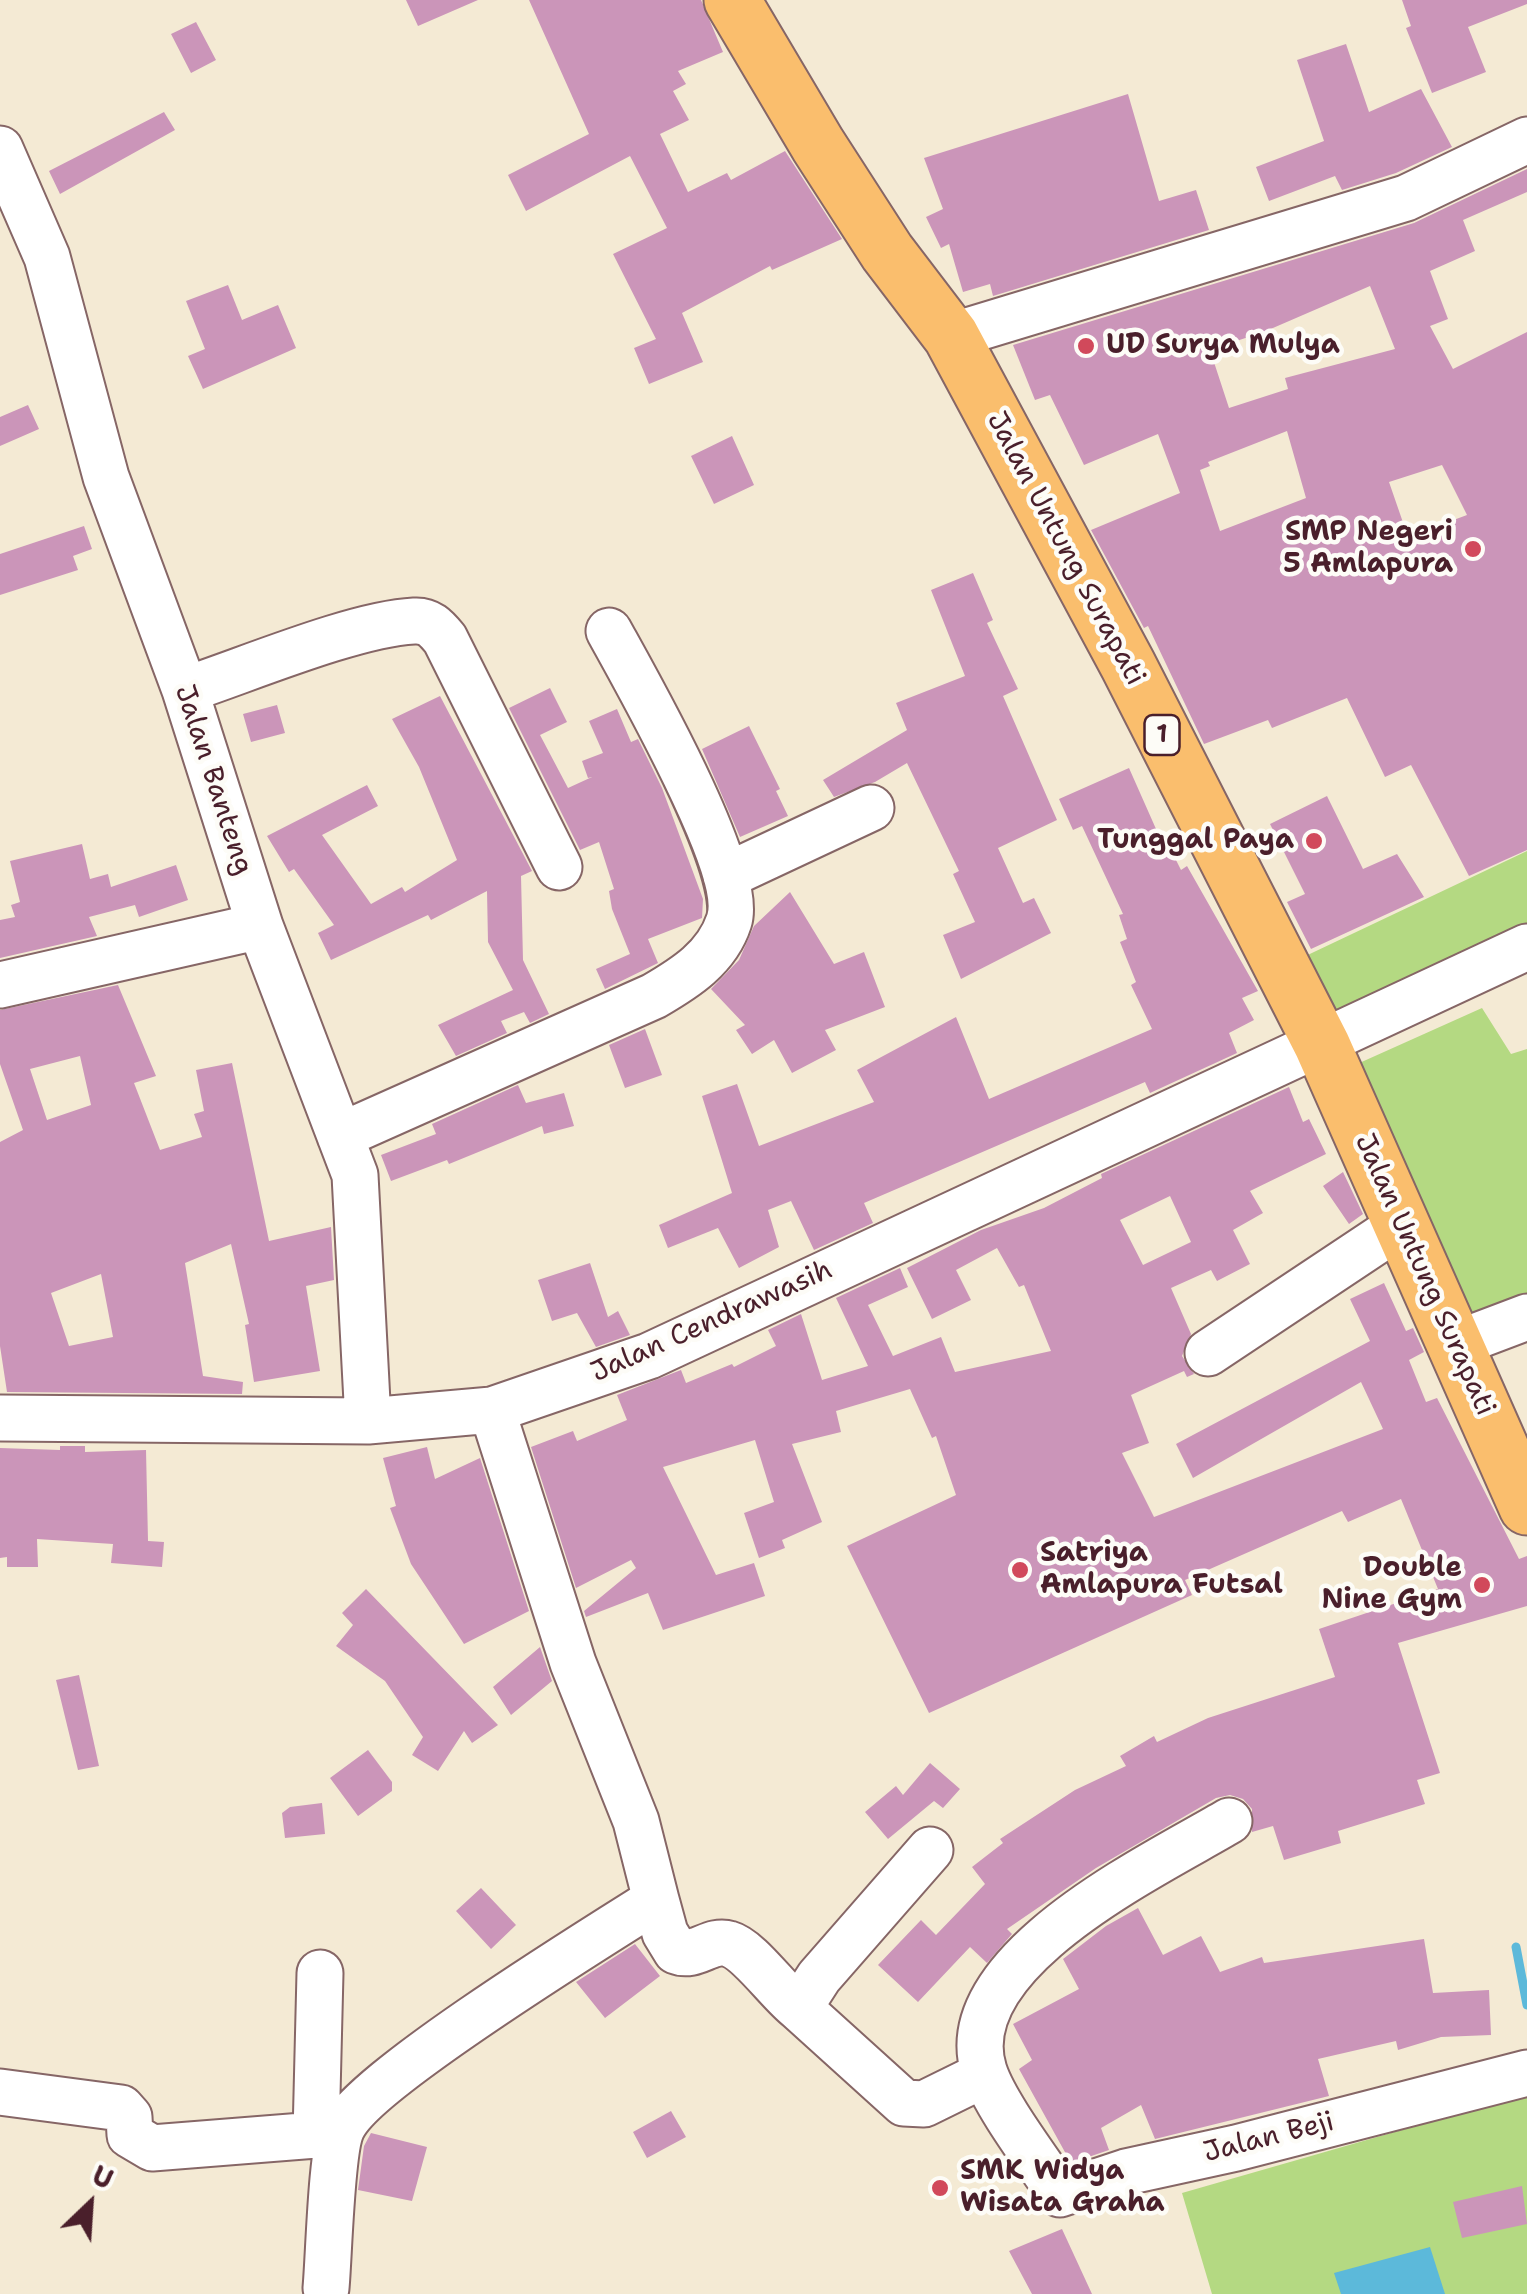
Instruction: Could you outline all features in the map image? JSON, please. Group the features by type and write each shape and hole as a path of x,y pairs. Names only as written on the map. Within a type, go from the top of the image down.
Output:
{"highway":[{"name":"Jalan Untung Surapati","path":"732,0 887,252 951,336 1128,665 1322,1045 1527,1507"}],"street":[{"path":"951,336 1390,203 1527,140"},
{"name":"Jalan Banteng","path":"0,149 47,258 106,477 185,690 260,926 355,1175 368,1421"},
{"path":"185,690 368,631 416,621 433,624 558,867"},
{"path":"340,1136 624,1010 693,973 718,943 730,920 732,901 726,876 677,759 609,631"},
{"path":"726,876 871,808"},
{"path":"0,985 260,926"},
{"name":"Jalan Cendrawasih","path":"0,1418 368,1421 492,1410 649,1356 1527,947"},
{"path":"1208,1352 1299,1296 1402,1224"},
{"path":"1453,1345 1527,1317"},
{"path":"492,1410 573,1663 636,1822 664,1932 676,1951 694,1953 725,1942 734,1945 904,2104 924,2104 985,2074"},
{"name":"Jalan Beji","path":"1229,1821 1055,1929 1028,1954 988,2008 980,2032 985,2074 1060,2194 1126,2172 1236,2148 1522,2074"},
{"path":"799,2008 819,1977 930,1850"},
{"path":"0,2092 121,2108 129,2117 130,2135 152,2148 328,2136 342,2127 368,2098 446,2040 656,1900"},
{"path":"320,1973 328,2136 326,2288"}],"green space":[{"path":"1527,851 1527,926 1387,996 1319,1015 1295,961"},
{"path":"1482,1008 1511,1054 1527,1049 1527,1298 1464,1318 1346,1069"},
{"path":"1527,2094 1527,2294 1212,2294 1182,2193"}],"water":[{"path":"1430,2247 1445,2294 1341,2294 1334,2273"}],"building":[{"path":"406,0 478,0 418,26"},
{"path":"529,0 701,0 723,52 678,71 686,84 673,91 689,120 660,134 688,192 727,173 731,180 785,151 842,239 772,270 770,266 682,313 703,362 649,384 634,348 656,339 613,254 667,228 630,156 526,211 508,175 589,134"},
{"path":"1402,0 1527,0 1527,4 1468,27 1486,72 1432,93 1406,28 1411,26"},
{"path":"196,22 216,60 191,73 171,34"},
{"path":"1346,44 1369,112 1421,89 1452,147 1396,173 1342,190 1335,176 1269,201 1256,167 1324,141 1297,60"},
{"path":"1128,94 1159,201 1196,190 1209,230 993,296 990,284 963,292 949,244 941,248 926,217 943,209 924,158"},
{"path":"164,112 175,130 60,194 49,171"},
{"path":"1527,169 1527,192 1463,220 1475,251 1430,271 1448,319 1430,326 1453,369 1527,332 1527,850 1469,876 1411,765 1385,777 1347,698 1272,728 1268,720 1204,744 1148,626 1144,628 1091,530 1180,493 1158,434 1084,465 1050,395 1035,400 1013,345 1414,223","holes":["1370,286 1395,349 1285,378 1288,389 1229,408 1210,350 1266,331","1287,431 1306,498 1220,531 1200,470 1210,466 1208,462","1442,465 1467,515 1408,537 1389,482"]},
{"path":"228,285 242,320 278,305 296,348 203,389 188,356 205,349 186,301"},
{"path":"28,405 39,429 0,446 0,417"},
{"path":"732,436 754,485 714,504 691,456"},
{"path":"84,526 92,549 73,556 78,570 0,595 0,554"},
{"path":"973,573 993,620 987,623 1018,689 1003,696 1057,820 998,848 1023,903 1034,898 1051,933 961,979 943,935 975,922 953,874 959,871 907,763 875,782 834,797 823,780 907,730 896,703 965,676 931,590"},
{"path":"550,688 567,722 540,735 568,788 592,777 588,778 582,761 603,753 589,721 617,709 631,742 638,739 662,788 703,899 702,918 648,939 658,963 605,989 596,969 630,954 612,909 609,891 614,889 599,842 580,850 509,708"},
{"path":"440,696 532,871 521,876 523,960 549,1014 530,1023 524,1012 501,1021 507,1033 456,1056 438,1025 513,990 488,942 487,891 431,920 428,915 331,960 318,933 334,925 294,869 289,872 267,836 367,785 378,806 322,835 371,904 402,887 405,892 457,860 419,767 392,719"},
{"path":"277,705 285,733 251,742 243,714"},
{"path":"749,726 780,789 776,791 788,816 740,837 702,749"},
{"path":"1129,768 1160,838 1164,836 1181,870 1187,866 1258,991 1242,998 1254,1020 1229,1033 1237,1053 1150,1093 1145,1082 864,1203 873,1223 814,1250 791,1201 768,1210 779,1247 739,1268 718,1228 668,1248 659,1225 732,1193 702,1096 737,1084 759,1146 874,1102 857,1070 956,1017 989,1099 1152,1029 1131,985 1136,982 1120,942 1127,939 1119,915 1123,914 1082,826 1073,830 1059,799"},
{"path":"1327,796 1363,869 1397,854 1424,897 1311,949 1287,902 1305,894 1270,824"},
{"path":"82,844 90,879 108,874 111,887 176,865 188,900 139,917 135,905 89,917 97,936 0,958 0,920 15,917 11,905 20,902 10,861"},
{"path":"790,892 834,964 864,952 885,1007 825,1030 836,1050 792,1073 774,1040 752,1054 736,1030 745,1025 711,989 739,960 754,926"},
{"path":"118,985 156,1076 134,1083 160,1150 202,1137 194,1114 204,1111 196,1070 232,1063 269,1241 331,1227 334,1280 306,1286 320,1371 254,1382 245,1325 249,1324 231,1244 185,1263 203,1376 243,1382 242,1394 7,1392 0,1346 0,1142 23,1130 0,1064 0,1010","holes":["80,1056 91,1105 47,1120 30,1069","101,1274 113,1337 69,1346 51,1293"]},
{"path":"645,1029 662,1075 625,1088 609,1045"},
{"path":"518,1085 526,1103 564,1093 574,1126 544,1134 542,1126 449,1164 447,1160 391,1181 381,1155 436,1134 432,1124"},
{"path":"1289,1087 1303,1122 1309,1119 1326,1154 1250,1191 1263,1213 1233,1230 1250,1264 1217,1281 1211,1270 1171,1288 1191,1334 1182,1356 1194,1374 1187,1377 1184,1371 1131,1395 1149,1443 1122,1453 1154,1517 1383,1429 1361,1382 1193,1478 1176,1444 1370,1341 1350,1299 1384,1283 1406,1331 1413,1328 1424,1352 1409,1360 1426,1402 1437,1398 1519,1559 1527,1556 1527,1606 1398,1643 1440,1773 1417,1780 1425,1804 1338,1831 1341,1843 1284,1860 1273,1826 1252,1832 1252,1809 1243,1799 1230,1795 1216,1798 1096,1868 1007,1929 1012,1934 987,1963 970,1947 918,2002 878,1965 921,1920 936,1935 985,1884 972,1867 1003,1843 1000,1839 1075,1790 1126,1766 1120,1756 1154,1736 1157,1742 1208,1718 1335,1677 1319,1629 1438,1589 1401,1499 1348,1522 1342,1511 1185,1580 1192,1595 929,1713 847,1546 956,1495 936,1436 932,1438 910,1389 836,1411 841,1432 792,1444 822,1522 782,1540 785,1548 759,1558 744,1513 774,1502 755,1440 663,1467 716,1575 754,1563 765,1596 663,1630 648,1593 586,1617 584,1611 636,1568 631,1560 576,1588 531,1447 573,1431 577,1441 627,1420 617,1395 681,1370 686,1383 732,1364 734,1367 776,1346 768,1330 801,1314 822,1380 868,1366 836,1298 900,1268 908,1287 868,1305 893,1356 941,1337 955,1372 1051,1351 1024,1285 1019,1287 997,1248 956,1270 971,1300 932,1319 907,1268 981,1230 1044,1208 1102,1178 1101,1174","holes":["1170,1196 1191,1242 1143,1265 1120,1220"]},
{"path":"1343,1172 1363,1214 1349,1224 1323,1186"},
{"path":"590,1263 608,1317 618,1311 630,1335 596,1347 577,1313 552,1321 538,1280"},
{"path":"60,1446 85,1446 85,1452 146,1450 148,1541 164,1542 162,1567 111,1563 113,1544 37,1539 38,1567 7,1567 7,1557 0,1558 0,1448 60,1450"},
{"path":"427,1447 435,1479 480,1458 529,1611 464,1644 411,1564 390,1508 396,1506 383,1458"},
{"path":"366,1589 498,1725 472,1743 464,1731 438,1771 412,1755 423,1737 385,1681 336,1646 353,1625 342,1613"},
{"path":"540,1647 552,1681 511,1715 493,1687"},
{"path":"79,1675 99,1766 78,1770 56,1680"},
{"path":"368,1750 392,1782 392,1791 358,1816 330,1778"},
{"path":"930,1763 960,1789 943,1808 934,1801 888,1839 865,1812 896,1786 903,1795"},
{"path":"322,1803 325,1834 285,1838 282,1813 290,1807"},
{"path":"481,1888 516,1925 491,1949 456,1911"},
{"path":"1138,1908 1163,1955 1201,1936 1220,1972 1262,1957 1264,1963 1424,1939 1433,1993 1489,1990 1491,2035 1441,2037 1398,2050 1396,2041 1318,2059 1329,2096 1155,2139 1141,2105 1101,2128 1109,2150 1071,2163 1019,2069 1032,2060 1013,2024 1079,1989 1063,1959 1106,1926"},
{"path":"635,1944 660,1976 605,2018 576,1982"},
{"path":"671,2111 686,2137 647,2158 633,2132"},
{"path":"371,2133 427,2147 412,2201 358,2190 364,2146"},
{"path":"1522,2186 1527,2224 1462,2238 1453,2202"},
{"path":"1062,2229 1092,2294 1032,2294 1009,2251"}],"waterway":[{"path":"1516,1947 1527,2005"}],"place":[{"name":"UD Surya Mulya","path":"1086,346"},
{"name":"SMP Negeri 5 Amlapura","path":"1473,549"},
{"name":"Tunggal Paya","path":"1314,841"},
{"name":"Satriya Amlapura Futsal","path":"1020,1570"},
{"name":"Double Nine Gym","path":"1482,1585"},
{"name":"SMK Widya Wisata Graha","path":"940,2188"}]}
